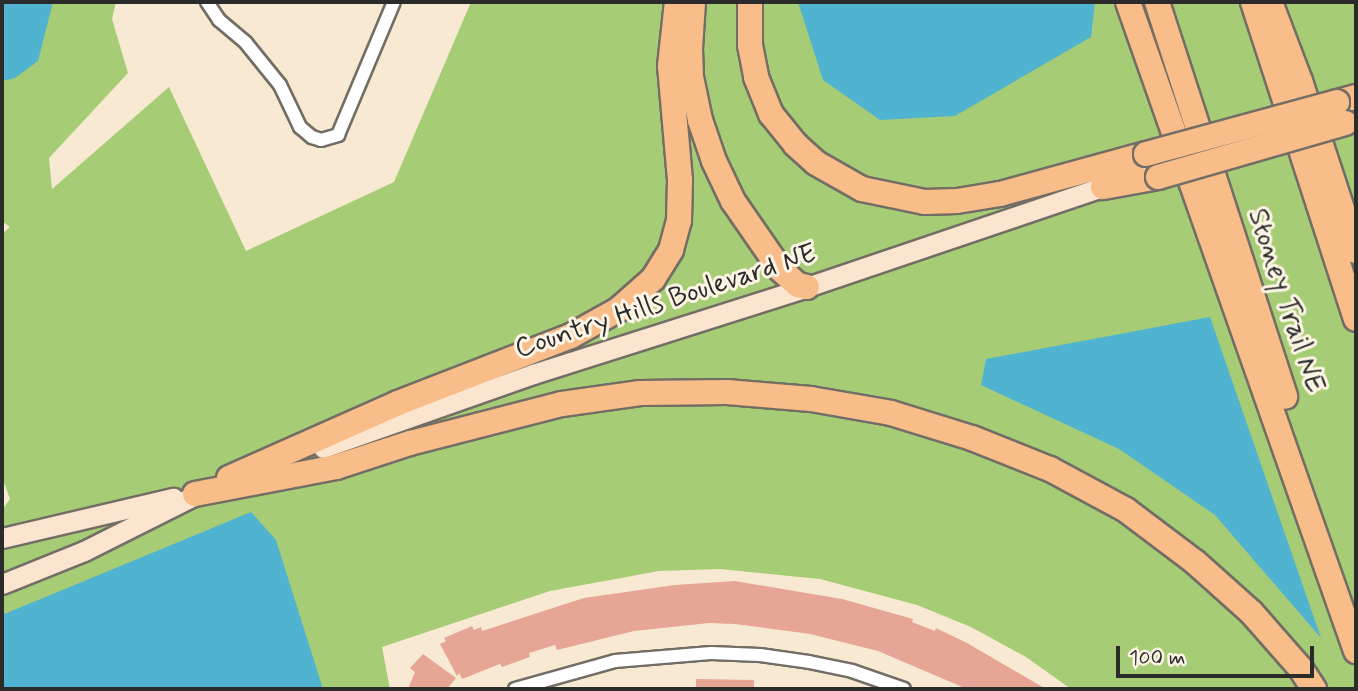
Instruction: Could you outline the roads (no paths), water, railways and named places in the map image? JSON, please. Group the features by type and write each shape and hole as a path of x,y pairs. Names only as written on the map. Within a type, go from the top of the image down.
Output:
{"highway":[{"path":"195,494 398,402 571,336 618,310 653,279 671,250 680,211 680,180 670,66 677,2"},
{"path":"693,2 691,77 700,120 714,161 733,201 780,269 798,285 807,287"},
{"path":"750,2 750,44 756,77 771,114 816,163 862,189 925,202 957,201 1153,167"},
{"path":"1128,2 1356,651"},
{"name":"Stoney Trail NE","path":"1157,2 1356,618"},
{"path":"1253,2 1356,319"},
{"path":"1270,2 1300,81 1356,251"},
{"path":"1103,187 1153,167 1349,111"},
{"path":"195,494 336,467 410,443 562,404 652,393 727,392 811,399 891,413 972,438 1051,469 1126,510 1195,562 1251,612 1301,669 1314,689"}],"main road":[{"name":"Country Hills Boulevard NE","path":"2,584 84,551 195,494 533,374 807,287 1103,187"},
{"name":"Country Hills Boulevard NE","path":"2,538 123,507 195,494"}],"street":[{"path":"207,2 219,20 246,43 279,85 300,127 321,140 338,135 394,2"},
{"path":"515,689 615,661 710,653 760,655 809,662 852,671 904,689"}],"water":[{"path":"2,2 53,2 38,61 15,78 2,81"},
{"path":"798,2 1095,2 1091,37 955,116 880,120 823,80"},
{"path":"1210,317 1321,638 1215,515 1119,449 981,385 986,359"},
{"path":"251,512 276,540 323,689 2,689 2,615"}]}
